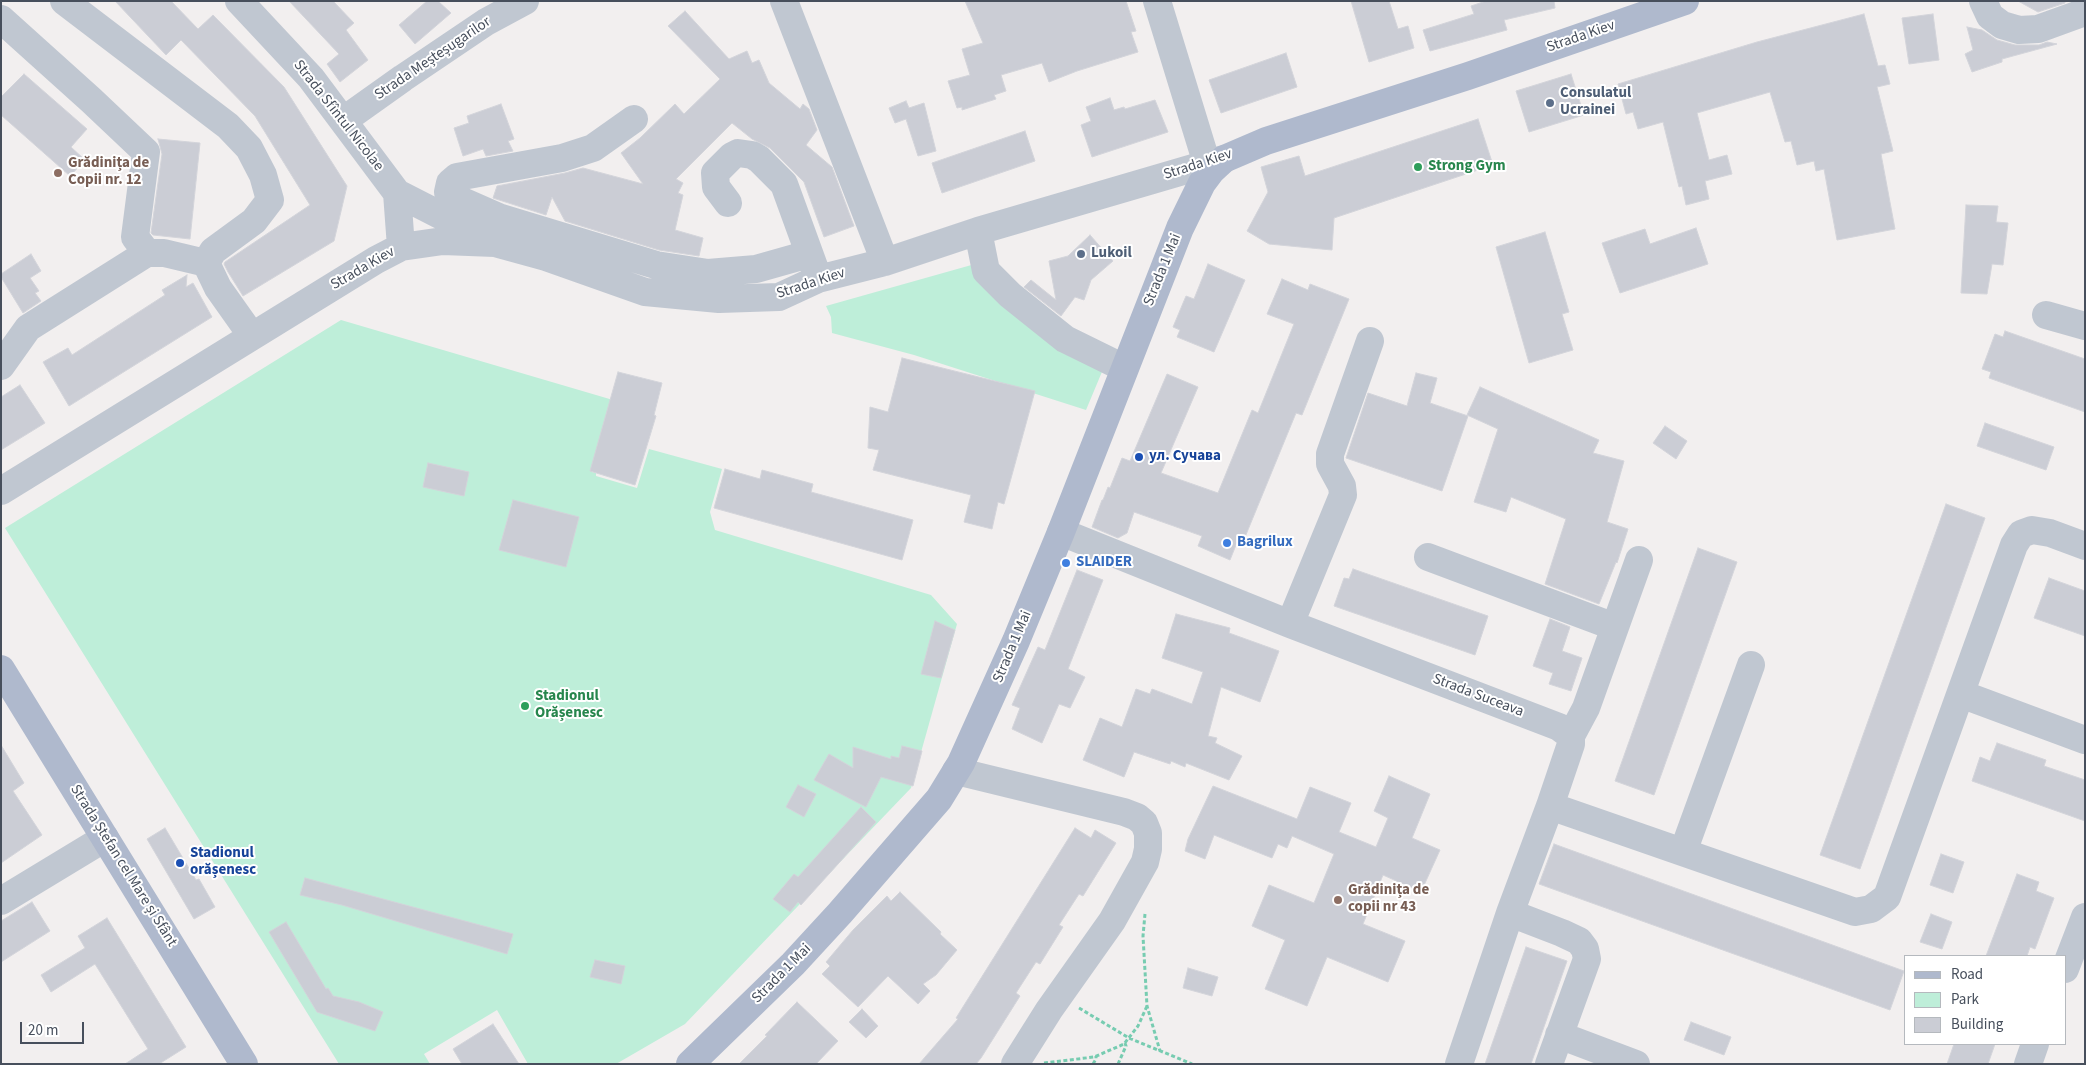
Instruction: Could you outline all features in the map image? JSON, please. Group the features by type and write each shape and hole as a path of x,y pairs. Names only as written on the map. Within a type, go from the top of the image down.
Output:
{"main road":[{"name":"Strada Kiev","path":"1216,161 1266,140 1468,76 1685,1"},
{"name":"Strada 1 Mai","path":"690,1064 793,964 840,913 939,799 956,771 980,725 1061,532 1095,449 1124,368 1188,212 1216,161"},
{"name":"Strada Ștefan cel Mare și Sfânt","path":"1,669 244,1064"}],"street":[{"path":"64,1 228,126 249,148 263,175 270,200 254,221 213,251 206,263"},
{"name":"Strada Sfîntul Nicolae","path":"239,1 311,78 397,193"},
{"name":"Strada Meșteșugarilor","path":"344,120 486,22 524,1"},
{"path":"784,1 885,262"},
{"path":"1157,1 1216,161"},
{"path":"1983,1 1990,16 2002,25 2019,30 2038,29 2085,12"},
{"path":"1,19 92,100 146,152 135,237 147,253"},
{"path":"634,119 593,148 562,158 457,177 450,183 448,192 460,200 501,218 656,265 708,273 814,266 784,184 759,159 752,155 738,153 732,156 715,173 716,187 728,203"},
{"name":"Strada Kiev","path":"1,491 376,260 401,247 443,241 495,243 546,257 645,292 719,299 779,297 814,266 885,262 978,231 1216,161"},
{"path":"397,193 495,243"},
{"path":"397,193 401,247"},
{"path":"978,231 986,271 1010,295 1065,339 1124,368"},
{"path":"1,366 28,328 147,253 164,253 206,263"},
{"path":"206,263 218,288 252,336"},
{"path":"2046,315 2085,326"},
{"path":"1290,624 1343,494 1342,486 1330,464 1330,454 1370,341"},
{"path":"1550,806 1855,912 1871,909 1887,897 2014,545 2021,534 2032,530 2041,531 2085,546"},
{"name":"Strada Suceava","path":"1061,532 1290,624 1559,728 1570,736"},
{"path":"1428,556 1615,627"},
{"path":"1459,1064 1510,913 1572,744 1570,736 1586,708 1639,560"},
{"path":"1682,852 1751,664"},
{"path":"1961,694 2085,740"},
{"path":"956,771 1124,812 1137,817 1144,823 1148,833 1148,849 1145,862 1127,895 1112,921 1060,994 1015,1064"},
{"path":"1,902 105,838"},
{"path":"1510,913 1579,941 1585,949 1587,959 1549,1064"},
{"path":"2066,965 2085,917"},
{"path":"1559,1035 1636,1064"},
{"path":"2028,1064 2035,1045"}],"path":[{"path":"1127,895 1144,907 1146,918 1143,936 1147,1006 1160,1051"},
{"path":"1060,994 1087,1014 1130,1038 1192,1064"},
{"path":"1036,1064 1096,1056 1125,1043 1130,1038 1147,1006"},
{"path":"1118,1064 1126,1046 1125,1043"},
{"path":"1092,1064 1096,1056"}],"green space":[{"path":"975,264 1104,367 1086,410 914,355 832,333 831,317 826,306"},
{"name":"Stadionul Orășenesc","path":"341,320 613,400 592,472 596,473 596,476 637,488 649,449 722,469 710,512 715,530 931,595 957,624 911,788 685,1024 616,1064 528,1064 497,1010 424,1054 430,1064 339,1064 5,528"}],"building":[{"path":"115,1 171,1 198,29 213,15 284,87 347,186 334,241 243,296 228,272 224,264 225,262 310,205 255,116 181,40 166,55"},
{"path":"289,1 333,1 354,23 346,30 368,60 340,82 327,64 339,54"},
{"path":"427,1 438,1 451,13 415,44 399,25"},
{"path":"965,1 1126,1 1136,31 1131,32 1138,52 1049,82 1042,63 1001,75 1006,91 994,95 996,99 962,110 962,107 957,108 948,81 970,75 962,49 983,43"},
{"path":"1351,1 1389,1 1398,29 1408,26 1414,48 1369,62"},
{"path":"1486,1 1554,1 1555,8 1504,20 1507,30 1430,51 1423,30 1474,14 1471,6"},
{"path":"2018,1 2065,1 2065,3 2038,12"},
{"path":"685,11 729,59 747,51 752,63 759,60 769,83 800,109 803,104 809,109 817,130 806,145 832,167 854,226 824,237 804,182 770,148 752,139 732,123 676,179 683,183 678,193 683,195 675,230 703,238 699,256 659,250 565,221 552,197 546,215 493,198 497,186 583,168 643,184 621,153 640,138 675,104 684,114 720,79 668,26"},
{"path":"1864,14 1878,66 1885,65 1890,84 1877,87 1893,151 1881,154 1895,229 1837,240 1824,169 1816,171 1814,161 1797,165 1791,141 1785,142 1770,92 1697,113 1709,160 1727,155 1732,174 1705,181 1709,199 1686,205 1682,186 1679,187 1663,122 1638,129 1633,112 1626,114 1618,84 1757,42"},
{"path":"1933,14 1939,60 1909,64 1902,18"},
{"path":"1967,27 1982,30 1997,40 2015,45 2039,45 2047,42 2057,44 2002,59 2002,62 1972,72 1965,54 1973,50"},
{"path":"1286,53 1297,87 1221,113 1209,80"},
{"path":"24,74 87,129 71,147 85,160 70,176 1,115 1,97"},
{"name":"Consulatul Ucrainei","path":"1571,74 1584,115 1529,132 1516,91"},
{"path":"1110,98 1114,110 1124,107 1125,109 1155,100 1168,132 1092,157 1081,125 1091,121 1086,107"},
{"path":"906,101 909,108 924,103 936,151 918,156 906,119 895,123 889,108"},
{"path":"501,104 514,139 508,141 513,151 486,156 483,149 463,156 454,128 469,123 467,116"},
{"path":"1478,119 1493,165 1334,218 1332,250 1269,244 1247,231 1268,192 1261,167 1299,156 1305,176"},
{"path":"1025,131 1035,161 942,193 932,163"},
{"path":"158,139 200,143 190,239 153,235 151,233 162,154"},
{"path":"1966,205 1998,206 1996,222 2008,223 2003,265 1992,264 1987,294 1961,293"},
{"path":"1696,228 1708,264 1620,293 1602,243 1645,229 1650,244"},
{"path":"1545,232 1569,312 1562,314 1573,350 1529,363 1496,247"},
{"path":"1090,235 1113,261 1091,280 1084,300 1075,297 1061,316 1024,287 1031,280 1056,300 1049,261 1068,256"},
{"path":"31,254 41,271 30,278 39,291 35,293 41,301 23,313 1,274"},
{"path":"1208,264 1245,280 1214,352 1177,337 1180,330 1173,327 1186,296 1194,299"},
{"path":"187,275 186,287 193,283 212,317 69,406 43,362 68,348 72,355 165,295 162,290"},
{"path":"1282,279 1308,290 1310,284 1349,299 1302,415 1296,413 1243,542 1238,540 1230,560 1198,546 1202,536 1134,512 1127,533 1118,538 1092,527 1102,500 1108,487 1110,488 1122,458 1130,461 1167,374 1198,387 1161,473 1218,493 1252,410 1258,413 1294,324 1267,314"},
{"path":"2005,331 2085,359 2085,412 1989,378 1991,372 1982,369 1995,334 2003,337"},
{"path":"902,358 1035,391 1004,504 998,502 992,529 964,522 971,495 873,470 879,450 868,448 870,407 888,412"},
{"path":"618,372 662,383 654,415 656,416 635,485 590,471"},
{"path":"1416,373 1437,378 1430,403 1468,416 1442,491 1346,458 1368,393 1407,406"},
{"path":"20,385 45,423 1,450 1,397"},
{"path":"1480,387 1599,440 1593,453 1624,461 1607,522 1628,529 1617,563 1599,604 1545,584 1566,519 1511,497 1506,512 1474,502 1498,429 1467,415"},
{"path":"1985,423 2054,447 2046,470 1977,446"},
{"path":"1665,426 1687,441 1676,459 1653,443"},
{"path":"428,463 469,472 464,496 423,487"},
{"path":"725,469 760,479 762,470 813,484 811,492 913,520 902,560 714,508"},
{"path":"513,500 579,517 566,567 499,550"},
{"path":"1946,504 1985,518 1860,869 1820,855"},
{"path":"1698,548 1737,562 1654,795 1615,781"},
{"path":"1353,569 1488,616 1475,655 1334,606 1344,578 1349,579"},
{"path":"1077,570 1103,580 1068,669 1085,677 1070,708 1059,704 1042,743 1012,729 1020,708 1012,705 1038,647 1045,650"},
{"path":"2049,578 2085,591 2085,636 2034,618"},
{"path":"1176,614 1230,628 1229,633 1279,651 1260,702 1221,687 1208,736 1217,738 1215,743 1242,756 1229,780 1186,763 1185,767 1171,761 1170,764 1134,752 1124,777 1083,760 1100,718 1122,727 1136,689 1150,694 1152,689 1192,704 1203,672 1162,658"},
{"path":"1550,619 1570,627 1562,651 1582,658 1571,691 1549,684 1553,673 1533,666"},
{"path":"935,621 955,630 941,678 921,674"},
{"path":"1997,743 2046,760 2044,766 2085,780 2085,821 1972,781 1980,757 1990,761"},
{"path":"1,745 24,783 13,791 42,835 1,863"},
{"path":"902,746 922,751 913,786 881,777 866,807 814,780 829,754 853,768 853,747 891,759 891,756 899,758"},
{"path":"1389,776 1430,794 1412,838 1440,850 1421,892 1383,875 1363,924 1405,941 1388,982 1327,957 1307,1006 1265,989 1285,940 1252,926 1269,885 1314,903 1334,854 1292,836 1287,848 1278,844 1272,858 1214,835 1205,859 1185,851 1188,839 1213,786 1297,819 1310,787 1351,803 1339,832 1376,847 1388,818 1374,811"},
{"path":"798,785 816,794 804,817 786,807"},
{"path":"861,807 876,822 801,905 798,902 790,912 773,899 794,874 798,877"},
{"path":"165,828 196,880 199,879 215,907 194,919 147,839"},
{"path":"1075,828 1091,838 1095,830 1116,843 1083,896 1079,894 1059,925 1063,927 1040,964 1036,962 1016,993 1020,996 981,1058 976,1064 919,1064 958,1019 956,1018"},
{"path":"1554,844 1904,971 1890,1010 1539,884"},
{"path":"1941,854 1964,862 1953,893 1930,885"},
{"path":"2017,874 2039,882 2036,891 2054,898 2035,949 2030,947 2027,955 1986,955"},
{"path":"305,878 513,934 507,954 342,905 300,895"},
{"path":"900,892 957,950 936,975 923,984 930,991 918,1004 888,976 858,1007 822,974 830,966 826,962 853,930 887,896 891,901"},
{"path":"32,902 50,931 1,962 1,921"},
{"path":"1931,914 1952,922 1942,949 1920,942"},
{"path":"107,918 186,1047 159,1064 125,1064 148,1049 95,964 51,992 41,975 85,948 78,936"},
{"path":"286,922 326,989 328,988 333,996 359,1002 383,1012 375,1031 317,1012 269,932"},
{"path":"1526,947 1567,961 1531,1064 1485,1064"},
{"path":"595,960 625,966 621,984 590,977"},
{"path":"1188,968 1218,977 1212,996 1183,988"},
{"path":"797,1002 838,1041 816,1064 739,1064 767,1036 765,1035"},
{"path":"862,1009 878,1026 866,1038 849,1022"},
{"path":"1691,1022 1731,1037 1724,1055 1684,1040"},
{"path":"493,1024 519,1064 462,1064 453,1049"},
{"path":"1954,1045 1995,1045 1988,1064 1947,1064"}],"place":[{"name":"Consulatul Ucrainei","path":"1550,103"},
{"name":"Strong Gym","path":"1418,167"},
{"name":"Grădinița de Copii nr. 12","path":"58,173"},
{"name":"Lukoil","path":"1081,254"},
{"name":"ул. Сучава","path":"1139,457"},
{"name":"Bagrilux","path":"1227,543"},
{"name":"SLAIDER","path":"1066,563"},
{"name":"Stadionul Orășenesc","path":"525,706"},
{"name":"Stadionul orășenesc","path":"180,863"},
{"name":"Grădinița de copii nr 43","path":"1338,900"}]}
